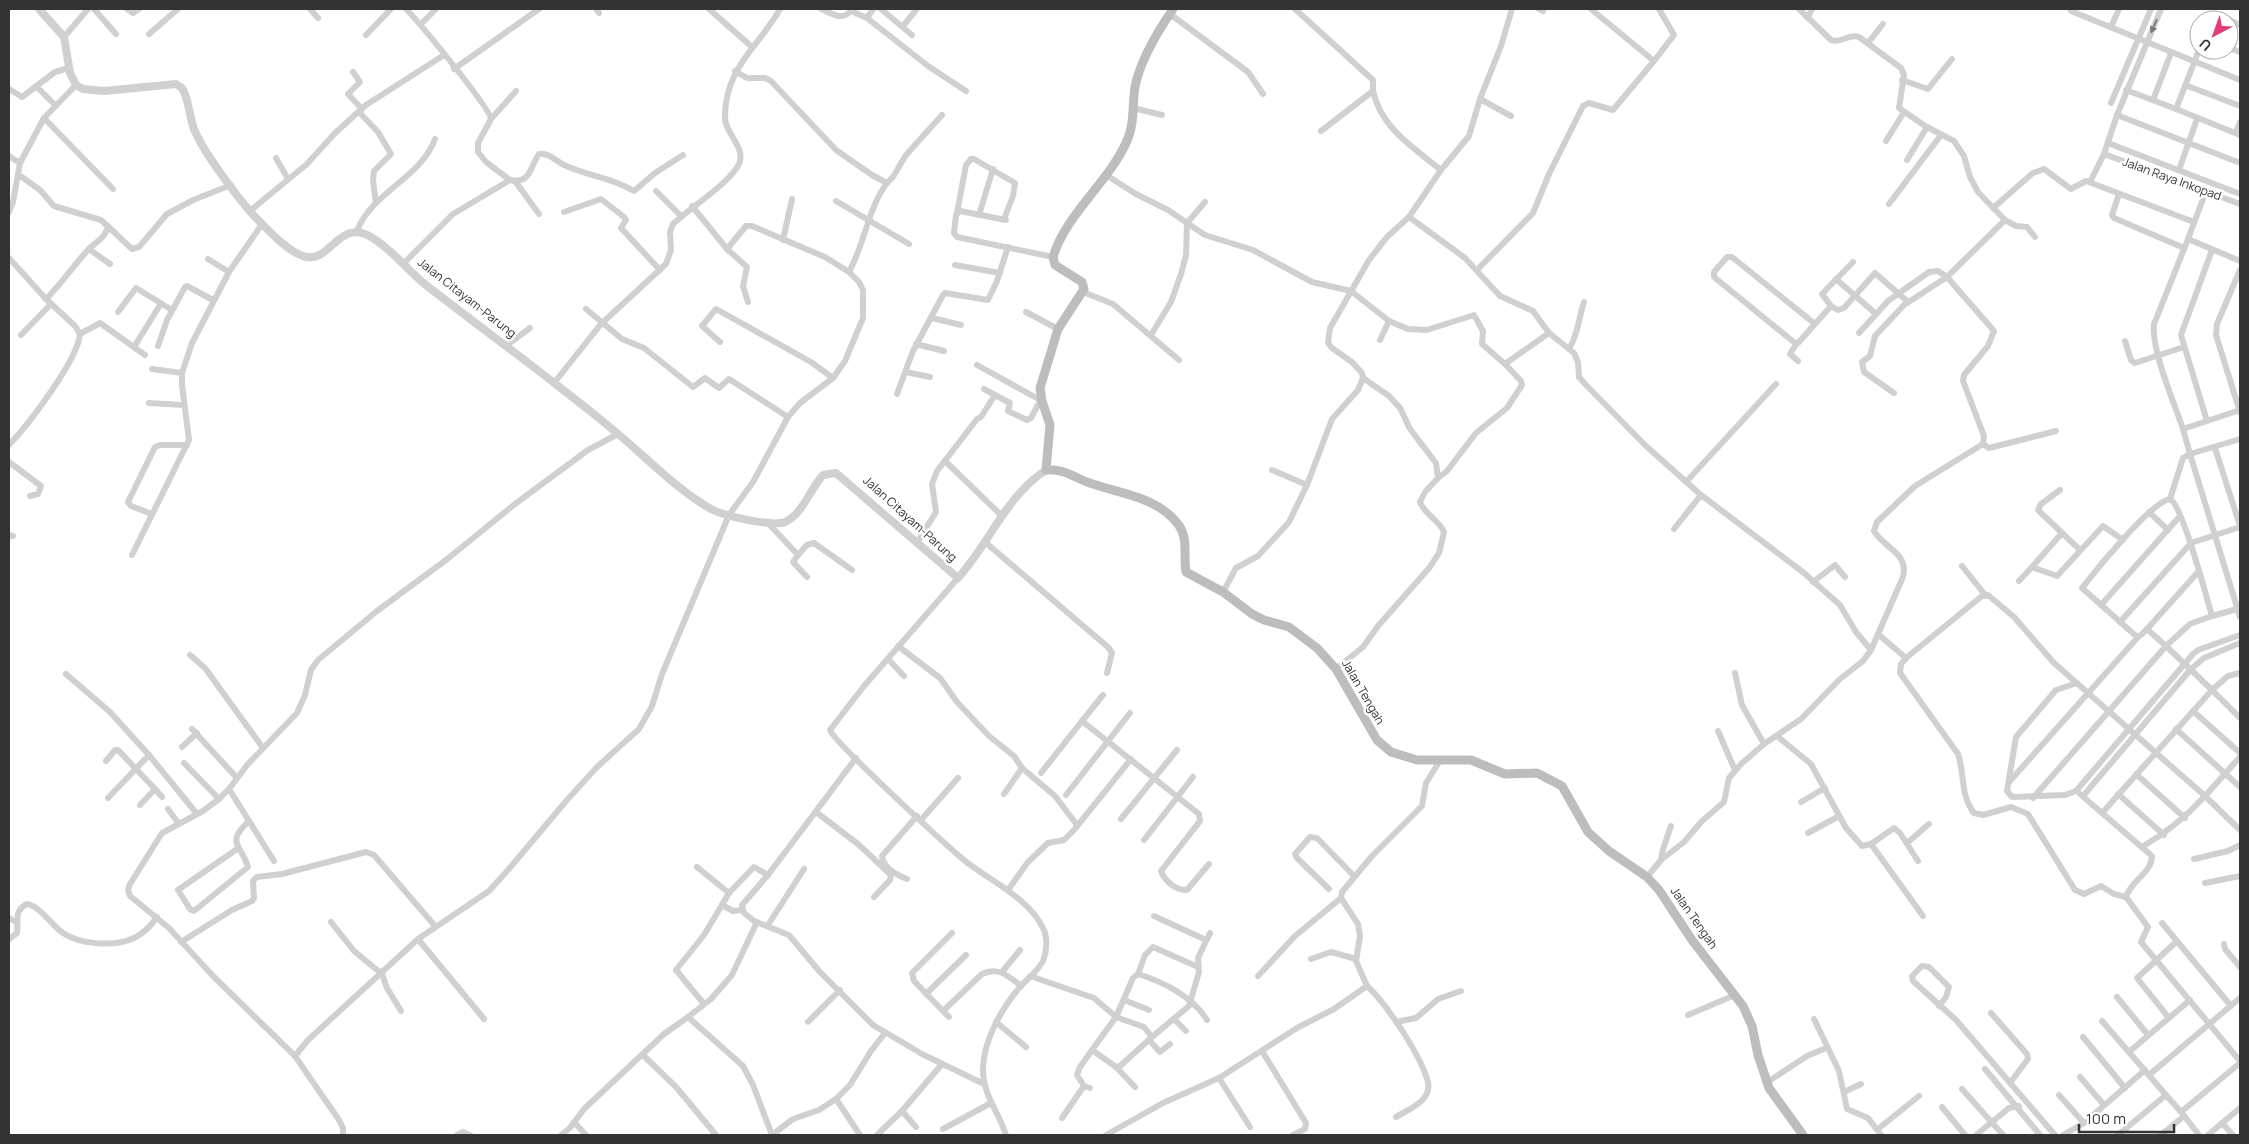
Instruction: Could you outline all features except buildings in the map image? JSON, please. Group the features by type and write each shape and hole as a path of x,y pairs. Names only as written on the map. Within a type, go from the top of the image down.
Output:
{"main road":[{"path":"1046,470 1050,425 1041,401 1040,388 1058,330 1083,292 1082,282 1055,265 1053,257 1069,224 1106,175 1128,138 1139,71 1172,11"},
{"name":"Jalan Tengah","path":"1046,470 1067,472 1091,484 1132,494 1165,513 1178,525 1185,537 1186,572 1223,592 1252,614 1264,620 1281,624 1298,634 1322,653 1336,670 1367,726 1384,748 1399,756 1417,760 1442,758 1471,760 1499,773 1510,775 1537,774 1554,780 1568,794 1581,823 1588,832 1609,850 1647,877 1659,890 1692,940 1734,995 1752,1026 1766,1083 1803,1135"}],"street":[{"path":"39,9 59,28 64,37 72,79 83,89 104,91 176,84 180,86 184,91 198,137 250,211 262,224 294,251 308,257 320,254 350,232 357,231 361,220 429,152 435,139"},
{"path":"64,37 88,9"},
{"path":"94,9 116,34"},
{"path":"127,9 133,14 139,9"},
{"path":"149,34 178,9"},
{"path":"310,9 318,18"},
{"path":"366,35 391,9"},
{"path":"406,9 421,24 487,108 491,119"},
{"path":"421,24 436,9"},
{"path":"454,68 539,9"},
{"path":"708,9 752,47"},
{"path":"554,383 601,324 666,264 671,250 671,228 681,216 722,183 740,162 739,152 725,120 726,100 735,71 780,9"},
{"path":"821,9 840,17 845,16 851,11 866,18 928,66 966,91"},
{"path":"866,18 873,9"},
{"path":"881,9 912,35"},
{"path":"1295,9 1369,75 1373,80 1375,102 1388,126 1441,170"},
{"path":"1438,478 1436,464 1410,429 1400,408 1389,396 1363,378 1358,368 1328,343 1330,328 1382,243 1409,217 1441,170 1468,136 1512,9"},
{"path":"1591,9 1654,62"},
{"path":"1477,270 1533,213 1549,174 1583,106 1588,103 1613,110 1654,62 1674,35 1659,9"},
{"path":"1799,9 1834,41 1854,35 1901,68 1904,75 1899,108 1927,127 1941,135 1948,136 1957,144 1974,185 1993,208 2005,220 2016,226 2027,227 2035,238"},
{"path":"1808,17 1812,9"},
{"path":"2111,28 2119,9"},
{"path":"2111,103 2151,9"},
{"path":"2090,182 2104,154 2126,90 2161,9"},
{"path":"903,26 916,10"},
{"path":"1172,11 1248,72 1263,94"},
{"path":"2071,11 2240,80"},
{"path":"1868,43 1883,24"},
{"path":"2153,100 2171,53"},
{"path":"250,211 307,164 361,110 390,88 444,55"},
{"path":"1902,80 1928,89 1952,59"},
{"path":"2176,110 2195,62"},
{"path":"9,89 22,97 55,72 69,68"},
{"path":"735,71 747,78 765,78 771,81 836,150 887,183"},
{"path":"353,72 360,82 348,94 378,132 391,154 374,171 373,181 376,203"},
{"path":"9,212 19,175 20,163 44,118 76,84"},
{"path":"2185,85 2240,106"},
{"path":"36,86 56,106"},
{"path":"2126,90 2238,134 2240,122"},
{"path":"516,91 491,119 478,143 478,152 482,158 512,181 539,214"},
{"path":"1321,131 1373,91"},
{"path":"1480,99 1512,116"},
{"path":"1133,108 1162,115"},
{"path":"1886,140 1904,112"},
{"path":"2117,115 2240,163"},
{"path":"849,272 864,241 876,200 887,183 894,177 906,155 942,116"},
{"path":"44,118 113,188"},
{"path":"2179,170 2197,119"},
{"path":"1907,160 1927,127"},
{"path":"1889,204 1941,135"},
{"name":"Jalan Raya Inkopad","path":"2108,143 2240,194"},
{"path":"403,264 453,214 512,181 525,178 530,174 536,158 543,153 571,168 611,179 634,191 656,173 684,155"},
{"name":"Jalan Raya Inkopad","path":"2104,154 2240,204"},
{"path":"9,156 20,163"},
{"path":"276,158 288,179"},
{"path":"957,212 1005,220 1016,186 1012,181 974,159 968,162 957,212 954,229 955,236 1053,257"},
{"path":"1993,208 2040,168 2047,170 2073,190 2082,181 2090,182 2194,222"},
{"path":"979,215 993,169"},
{"path":"19,175 40,190 54,206 101,220 129,247 136,248 167,214 192,200 231,185"},
{"path":"1106,175 1214,240 1253,250 1312,282 1351,291 1389,320 1408,329 1427,330 1474,316 1483,331 1482,344 1505,364 1521,382 1522,385 1507,408 1476,432 1447,471 1425,492 1420,502 1422,507 1433,517 1444,532 1436,558 1425,574 1378,626 1363,647 1336,670"},
{"path":"656,191 681,216"},
{"path":"2206,191 2154,324 2153,334 2240,617"},
{"path":"2119,194 2112,215 2114,218 2184,248"},
{"path":"564,212 598,199 604,200 624,217 626,220 621,228 660,270"},
{"path":"783,240 792,199"},
{"path":"836,201 909,244"},
{"path":"1151,335 1172,302 1181,274 1186,255 1187,223 1205,202"},
{"path":"692,206 726,249 748,267 743,286 748,302"},
{"path":"1409,217 1458,252 1500,296 1533,311 1549,333 1570,349 1577,358 1582,381 1701,496 1753,533 1844,610 1856,632 1871,650"},
{"path":"1894,394 1864,372 1862,362 1870,356 1875,336 1908,302 1947,277 2005,220"},
{"path":"132,555 187,445 189,431 183,405 182,373 192,343 229,272 262,224"},
{"path":"295,1056 308,1040 418,939 489,891 566,800 597,767 639,729 652,706 662,674 729,515 752,482 788,417 800,403 833,378 845,361 861,324 864,312 863,290 849,272 825,257 748,225 726,249"},
{"path":"21,335 89,249 102,239 108,226"},
{"name":"Jalan Citayam-Parung","path":"357,231 370,236 425,284 507,345 714,511 768,523 784,522 797,511 823,475 836,473 958,578 1023,490 1046,470"},
{"path":"2188,239 2240,261"},
{"path":"897,394 916,344 946,293 988,300 1000,273 1008,247"},
{"path":"89,249 110,264"},
{"path":"2207,421 2184,347 2181,329 2212,250"},
{"path":"1797,343 1714,277 1714,272 1720,264 1727,257 1732,257 1815,324"},
{"path":"9,258 48,302 75,326 80,334"},
{"path":"208,259 229,272"},
{"path":"1853,262 1822,294 1831,306 1841,310 1856,296 1875,272 1908,302"},
{"path":"955,265 1000,273"},
{"path":"1859,333 1899,293 1933,270 1947,277 1991,324 1994,331 1988,346 1963,378 1963,384 1984,436 1983,444"},
{"path":"2182,429 2240,411 2217,341 2216,329 2240,270"},
{"path":"1836,279 1876,314"},
{"path":"158,346 172,310 186,286 213,300"},
{"path":"118,312 136,288 160,305 172,310"},
{"path":"1083,292 1113,304 1179,360"},
{"path":"1570,349 1579,332 1584,302"},
{"path":"134,347 160,305"},
{"path":"1798,361 1790,354 1797,343 1831,306"},
{"path":"586,309 601,324 622,340 649,352 693,387 703,378 719,388 729,379 788,417"},
{"path":"720,342 702,326 716,309 811,362 833,378"},
{"path":"1026,312 1058,330"},
{"path":"932,318 960,325"},
{"path":"1380,340 1389,320"},
{"path":"9,445 32,418 73,354 80,334 100,323 145,355"},
{"path":"507,345 530,328"},
{"path":"1505,364 1549,333"},
{"path":"2125,341 2133,362 2159,356 2184,347"},
{"path":"916,344 944,351"},
{"path":"977,365 1041,401 1031,418 1027,420 1008,411 1010,403 984,389"},
{"path":"152,369 182,373"},
{"path":"906,372 930,377"},
{"path":"1223,592 1236,568 1258,556 1289,522 1308,485 1332,420 1358,390 1363,378"},
{"path":"1686,482 1776,384"},
{"path":"917,542 936,512 932,484 937,471 977,419 981,417 996,395"},
{"path":"149,403 183,405"},
{"path":"1983,444 1989,448 2056,431"},
{"path":"343,1135 343,1128 339,1120 295,1056 157,917 130,896 128,890 162,833 197,814 219,799 297,712 305,696 311,670 318,660 377,611 446,560 515,504 588,450 618,434"},
{"path":"2170,499 2184,458 2190,454 2240,439"},
{"path":"1647,877 1661,860 1684,842 1702,821 1724,802 1729,778 1735,770 1764,744 1801,719 1840,680 1863,662 1871,650 1903,577 1904,568 1893,548 1874,531 1877,522 1915,486 1983,444"},
{"path":"152,514 128,504 148,462 157,445 187,445"},
{"path":"2120,622 2191,543 2240,527 2215,448"},
{"path":"945,461 1002,516"},
{"path":"9,462 40,486 38,494 30,496"},
{"path":"1272,470 1308,485"},
{"path":"2060,490 2041,504 2038,510 2080,550"},
{"path":"1674,529 1701,496"},
{"path":"2138,637 2082,588 2149,512 2162,501 2170,499"},
{"path":"2170,499 2176,504 2191,543 2212,616"},
{"path":"2149,512 2168,530"},
{"path":"2101,605 2180,516"},
{"path":"768,523 798,555"},
{"path":"2032,567 2057,576 2103,526 2123,540"},
{"path":"2019,581 2062,533"},
{"path":"985,542 1110,648 1112,653 1107,673"},
{"path":"807,577 793,562 807,545 814,543 852,570"},
{"path":"1813,582 1835,565 1845,577"},
{"path":"1962,566 1986,596"},
{"path":"2009,782 2198,572"},
{"path":"958,578 898,646 830,730 832,736 962,859 1008,890 1032,913 1045,934 1046,947 1042,961 1021,986 996,1022 982,1067 984,1084 1006,1135"},
{"path":"2162,1135 2240,1062 2141,942 2148,929 2147,924 2126,897 2114,894 2101,886 2089,893 2079,893 2075,890 2032,818 2023,810 2011,808 1983,816 1974,813 1964,798 1963,768 1958,754 1900,673 1901,664 1935,632 1982,596 1994,598 2007,610 2047,656 2205,796 2240,830"},
{"path":"2033,798 2166,646 2190,624 2237,609"},
{"path":"2147,629 2191,669 2240,718"},
{"path":"1878,634 1906,658"},
{"path":"2077,683 2056,690 2016,737 2007,791 2009,795 2016,798 2033,798 2065,795 2076,791 2184,663 2198,650 2240,634"},
{"path":"2083,796 2137,735 2191,669 2204,658 2240,643"},
{"path":"898,646 940,678 957,702 989,736 1014,756 1022,768 1055,796 1077,825"},
{"path":"190,655 205,668 263,748"},
{"path":"888,659 904,676"},
{"path":"1735,673 1742,705 1764,744"},
{"path":"2102,813 2212,690 2228,676 2240,673"},
{"path":"66,674 110,712 149,755 197,814"},
{"path":"1041,773 1103,695"},
{"path":"2142,847 2164,835 2185,818 2240,755 2193,711"},
{"path":"1066,795 1130,713"},
{"path":"1082,721 1199,814 1200,820 1161,874 1178,889 1187,890 1208,864"},
{"path":"2176,729 2240,787"},
{"path":"182,747 194,731 237,778"},
{"path":"1718,731 1735,770"},
{"path":"1777,736 1806,759 1825,788 1839,816 1858,842 1866,847 1894,828 1907,843 1918,861"},
{"path":"106,761 117,749 137,768 162,797"},
{"path":"1121,819 1177,750"},
{"path":"108,798 149,755"},
{"path":"742,910 745,901 768,874 856,758"},
{"path":"1258,976 1295,936 1341,898 1342,892 1354,876 1422,806 1426,783 1442,758"},
{"path":"1008,890 1023,868 1048,843 1064,840 1131,759"},
{"path":"184,764 219,799"},
{"path":"1004,794 1022,768"},
{"path":"2136,774 2185,818"},
{"path":"1144,840 1193,777"},
{"path":"908,879 891,870 883,861 882,856 958,778"},
{"path":"1801,802 1825,788"},
{"path":"229,789 274,861"},
{"path":"140,805 155,790"},
{"path":"2076,791 2150,852 2152,860 2149,867 2130,885 2126,897"},
{"path":"2118,794 2164,835"},
{"path":"168,809 178,824"},
{"path":"816,812 858,844 891,875 890,880 874,897"},
{"path":"1808,833 1839,816"},
{"path":"237,848 178,890 190,909 194,911 247,869 248,865 237,848 238,832 249,821"},
{"path":"1907,843 1929,824"},
{"path":"1661,860 1671,826"},
{"path":"1329,889 1295,854 1310,837 1317,838 1354,876"},
{"path":"1871,844 1923,916"},
{"path":"2194,859 2228,851 2240,845"},
{"path":"180,942 232,910 252,901 254,898 253,881 257,877 282,874 366,852 374,855 435,926"},
{"path":"704,1004 676,970 701,940 729,893 754,867 768,874"},
{"path":"697,868 729,893"},
{"path":"768,925 804,869"},
{"path":"2205,883 2240,876"},
{"path":"1341,898 1353,914 1360,930 1356,959 1367,986 1381,1000 1396,1022 1426,1075 1429,1087 1423,1101 1396,1117"},
{"path":"9,939 16,933 16,922 22,907 31,905 51,924 77,940 113,943 136,937 149,928 157,917"},
{"path":"722,905 733,911 742,910 757,922 789,935 819,971 840,990 862,1015 885,1033 984,1084"},
{"path":"1154,916 1206,940"},
{"path":"9,918 16,922"},
{"path":"331,922 354,951 382,974 387,988 401,1010"},
{"path":"561,1135 584,1109 664,1034 704,1004 732,975 757,922"},
{"path":"2162,923 2231,1006"},
{"path":"949,1017 914,981 912,973 952,933"},
{"path":"1116,1067 1120,1066 1186,1010 1198,977 1198,958 1210,933"},
{"path":"418,939 484,1019"},
{"path":"2169,1018 2137,981 2139,975 2176,942"},
{"path":"2224,944 2225,949 2240,968"},
{"path":"1062,1118 1087,1087 1079,1079 1078,1071 1116,1017 1133,978 1138,974 1145,955 1152,947 1198,967"},
{"path":"1002,972 1020,950"},
{"path":"1311,959 1331,952 1356,959"},
{"path":"926,994 966,955"},
{"path":"1939,1006 1946,997 1949,987 1925,965 1917,970 1912,979 1939,1006 1956,1020 2055,1135"},
{"path":"943,1011 982,974 989,970 1002,972 1021,986"},
{"path":"1138,974 1152,979 1190,1000 1200,1009 1207,1020"},
{"path":"1030,976 1094,998 1116,1017 1140,1025 1160,1052 1170,1044"},
{"path":"1106,1135 1163,1103 1219,1078 1297,1028 1350,999 1367,986"},
{"path":"808,1022 840,990"},
{"path":"1396,1022 1416,1018 1438,999 1461,991"},
{"path":"1688,1015 1734,995"},
{"path":"2117,997 2148,1035"},
{"path":"2062,1135 2084,1123 2125,1088 2147,1073 2240,998"},
{"path":"1124,1000 1149,1010"},
{"path":"2129,1052 2190,1000"},
{"path":"1992,1013 2027,1054 2028,1059 2010,1083"},
{"path":"688,1017 742,1066 753,1085 772,1135 792,1119 820,1110 836,1100 850,1085 871,1051 885,1033"},
{"path":"1174,1019 1186,1032"},
{"path":"1814,1020 1826,1048 1839,1071 1848,1110 1868,1118 1879,1132 1919,1096"},
{"path":"2102,1021 2199,1135"},
{"path":"996,1022 1026,1047"},
{"path":"2083,1037 2125,1088"},
{"path":"1766,1083 1807,1056 1826,1048"},
{"path":"1092,1050 1116,1067 1135,1087"},
{"path":"1262,1051 1306,1123 1305,1129 1293,1135"},
{"path":"643,1055 670,1080 716,1135"},
{"path":"877,1135 902,1111 942,1064"},
{"path":"1985,1069 2040,1135"},
{"path":"2080,1077 2104,1105"},
{"path":"1219,1078 1250,1127"},
{"path":"1844,1092 1861,1084"},
{"path":"1962,1089 1992,1121 2002,1135"},
{"path":"2059,1095 2084,1123"},
{"path":"2118,1135 2166,1095"},
{"path":"836,1100 860,1135"},
{"path":"943,1128 991,1103"},
{"path":"1976,1135 2009,1108 2017,1106 2029,1107"},
{"path":"1942,1108 1964,1135"},
{"path":"2208,1135 2240,1108"},
{"path":"902,1111 916,1127"},
{"path":"574,1122 586,1135"},
{"path":"2222,1123 2233,1135"},
{"path":"457,1135 463,1132 470,1135"}]}
